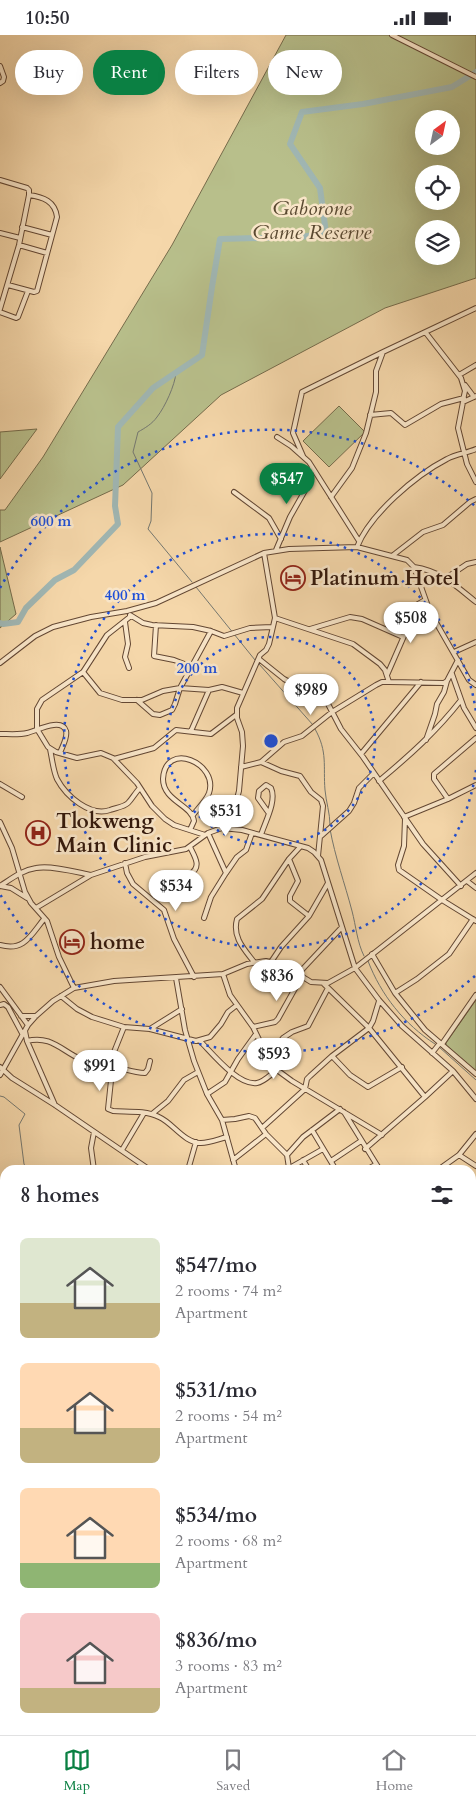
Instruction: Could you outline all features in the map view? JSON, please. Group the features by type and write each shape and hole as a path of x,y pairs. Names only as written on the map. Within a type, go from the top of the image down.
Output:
{"street":[{"path":"392,35 476,77"},
{"path":"0,66 4,77 0,83"},
{"path":"0,182 29,190 19,245 0,309"},
{"path":"8,285 28,291 37,291 57,217 56,211 44,197 29,195"},
{"path":"22,227 52,235"},
{"path":"0,233 20,237"},
{"path":"19,245 47,253"},
{"path":"0,312 18,317 28,291"},
{"path":"303,456 293,433 302,393 383,352 475,309"},
{"path":"370,415 391,413 405,425 440,404 475,396 426,333"},
{"path":"330,497 352,468 366,433 376,392 376,371 383,352"},
{"path":"459,375 476,365"},
{"path":"464,383 458,428 467,464 476,482"},
{"path":"277,437 303,456 312,467 359,541"},
{"path":"357,547 359,541 377,517 414,479 449,458 476,449"},
{"path":"276,550 290,517 308,487 308,478 312,467"},
{"path":"234,492 269,518 281,539"},
{"path":"392,556 423,532 443,525 476,499"},
{"path":"0,663 35,636 53,627 156,603 264,553 276,550 357,547 407,560 414,567 421,602 430,612 469,680 476,685"},
{"path":"114,759 154,748 176,729 211,734 236,715 243,693 262,653 266,650 274,618 264,553"},
{"path":"446,578 467,564 476,562"},
{"path":"414,567 432,570 446,578 476,602"},
{"path":"387,675 403,637 421,602"},
{"path":"127,611 131,616 144,623 194,627 226,636 250,628 272,627"},
{"path":"131,616 107,635 82,672 42,700 37,709 37,729 50,749 55,773 60,784 87,809 100,812 126,805 140,788"},
{"path":"310,629 350,617 362,619 403,637"},
{"path":"274,618 353,644 380,664 385,670 389,682"},
{"path":"125,622 128,644 125,657 129,669"},
{"path":"156,625 154,656 174,660 192,667"},
{"path":"137,700 149,712 160,715 174,707 180,688 211,631"},
{"path":"454,653 476,642"},
{"path":"259,659 289,682 318,693 326,702 341,729 361,754 423,844 462,886"},
{"path":"425,742 437,704 458,661"},
{"path":"82,672 104,695 122,700 146,699 163,691 180,688 210,690 222,687 243,693"},
{"path":"452,674 465,711 476,728"},
{"path":"241,767 260,762 284,743 302,735 332,712 382,682 440,684 448,681"},
{"path":"361,754 421,682"},
{"path":"191,731 210,690"},
{"path":"379,781 425,742 446,720 461,700"},
{"path":"222,828 238,799 244,746 242,732 236,715"},
{"path":"1,735 23,734 58,725 66,729 67,734 60,753"},
{"path":"448,799 434,779 434,774 476,738"},
{"path":"50,749 77,758 100,753 114,759 132,777 152,807 165,819 174,825 206,834 226,873"},
{"path":"190,830 194,821 192,815 173,799 165,788 163,781 166,768 179,758 192,760 204,770 210,784 208,795 192,815"},
{"path":"260,762 281,771 300,776 311,792 321,800 323,806 318,856"},
{"path":"321,836 349,811 360,788 374,773"},
{"path":"0,785 22,797"},
{"path":"261,835 268,812 273,794 270,787 266,785 259,791 258,798 268,812"},
{"path":"404,818 476,785"},
{"path":"395,993 450,954 475,920 442,901 397,868 403,852 404,818"},
{"path":"0,822 28,898"},
{"path":"36,908 92,875 145,857 190,847 206,834 222,828 233,828 312,850 318,856 328,883 355,968 380,1001 402,1025 453,1071 476,1099"},
{"path":"204,918 211,897 237,857 246,850 252,833"},
{"path":"178,876 187,876 194,872 196,868 197,862 190,847"},
{"path":"254,962 236,937 236,919 262,899 289,859 300,847"},
{"path":"289,859 298,881 290,901 309,915"},
{"path":"125,863 127,873 133,883 164,910 174,939 194,977"},
{"path":"0,886 20,873 40,867 92,875"},
{"path":"0,1075 28,1025 36,1016 74,988 114,981 223,974 254,962 271,962 283,965 311,981 324,983 335,981 372,955 462,886 476,873"},
{"path":"467,881 476,888"},
{"path":"271,962 281,947 309,915 328,883"},
{"path":"0,886 11,888 28,898 44,919 51,931 64,971 74,988"},
{"path":"0,945 11,947 23,944 44,919"},
{"path":"298,974 342,927"},
{"path":"372,955 395,993 425,1030 476,1073"},
{"path":"223,974 230,995 252,1027 268,1058 277,1070 382,1135"},
{"path":"252,1027 278,1019 302,976"},
{"path":"176,978 188,1039 198,1072 207,1094 222,1120 234,1165"},
{"path":"324,983 369,1028 426,1097"},
{"path":"0,987 28,1025"},
{"path":"268,1058 283,1038 292,1031 308,1026 328,988"},
{"path":"432,1053 476,995"},
{"path":"61,996 77,1009 92,1017 124,1027 150,1029 200,1041 214,1034 228,1012 237,1005"},
{"path":"262,1128 305,1089 307,1079 332,1056 369,1028 380,1001"},
{"path":"0,1005 8,1007 24,1033 55,1105"},
{"path":"150,1029 182,1009"},
{"path":"21,1016 36,1016"},
{"path":"124,1027 114,1052 108,1109 152,1114 166,1121 196,1143 227,1137"},
{"path":"207,1094 225,1082 230,1071 256,1034"},
{"path":"27,1041 42,1039 88,1062 102,1066 113,1066 128,1071 145,1073 150,1061"},
{"path":"200,1041 230,1071 249,1083 260,1082 277,1070"},
{"path":"332,1056 350,1075 368,1087 402,1067"},
{"path":"2,1069 12,1078 143,1165"},
{"path":"365,1149 426,1097 453,1071"},
{"path":"152,1114 168,1101 184,1080 198,1072"},
{"path":"288,1165 287,1155 294,1145 342,1111"},
{"path":"342,1111 375,1165"},
{"path":"122,1150 144,1113"},
{"path":"222,1120 250,1116 255,1118 266,1134 287,1155"},
{"path":"312,1131 333,1165"},
{"path":"94,1132 91,1148 94,1165"},
{"path":"233,1161 266,1134"},
{"path":"446,1165 459,1155 476,1134"},
{"path":"331,1161 361,1141"},
{"path":"189,1165 196,1143"},
{"path":"295,1165 323,1149"},
{"path":"459,1155 474,1165"},
{"path":"303,1160 306,1165"}],"green space":[{"name":"Gaborone Game Reserve","path":"286,35 476,35 476,278 385,308 221,395 123,485 0,542 0,510 5,510 43,457 172,245 253,95 258,95 258,87 268,68 268,95 342,95 342,50 278,50"},
{"path":"339,406 365,432 329,467 303,441"},
{"path":"37,429 0,479 0,432"},
{"path":"0,547 16,614 0,628"},
{"path":"476,1000 476,1071 446,1043"}],"waterway":[{"path":"0,623 18,622 26,608 55,580 74,570 118,524 115,506 118,427 153,388 202,355 220,239 301,237 326,233 320,188 290,144 302,112 363,104 452,87 476,72"},
{"path":"176,373 172,390 163,408 153,422 138,432 133,452 152,493 151,521 148,529 192,582"},
{"path":"196,587 255,660"},
{"path":"259,664 313,725"},
{"path":"315,729 322,745 330,825"},
{"path":"330,829 358,940 364,956"},
{"path":"368,961 373,974 395,1008 413,1027 435,1044"},
{"path":"439,1047 476,1080"},
{"path":"0,1096 4,1097 25,1114 19,1125 24,1165"}],"place":[{"name":"Platinum Hotel","path":"293,578"},
{"name":"Tlokweng Main Clinic","path":"38,833"},
{"name":"home","path":"72,942"}]}
